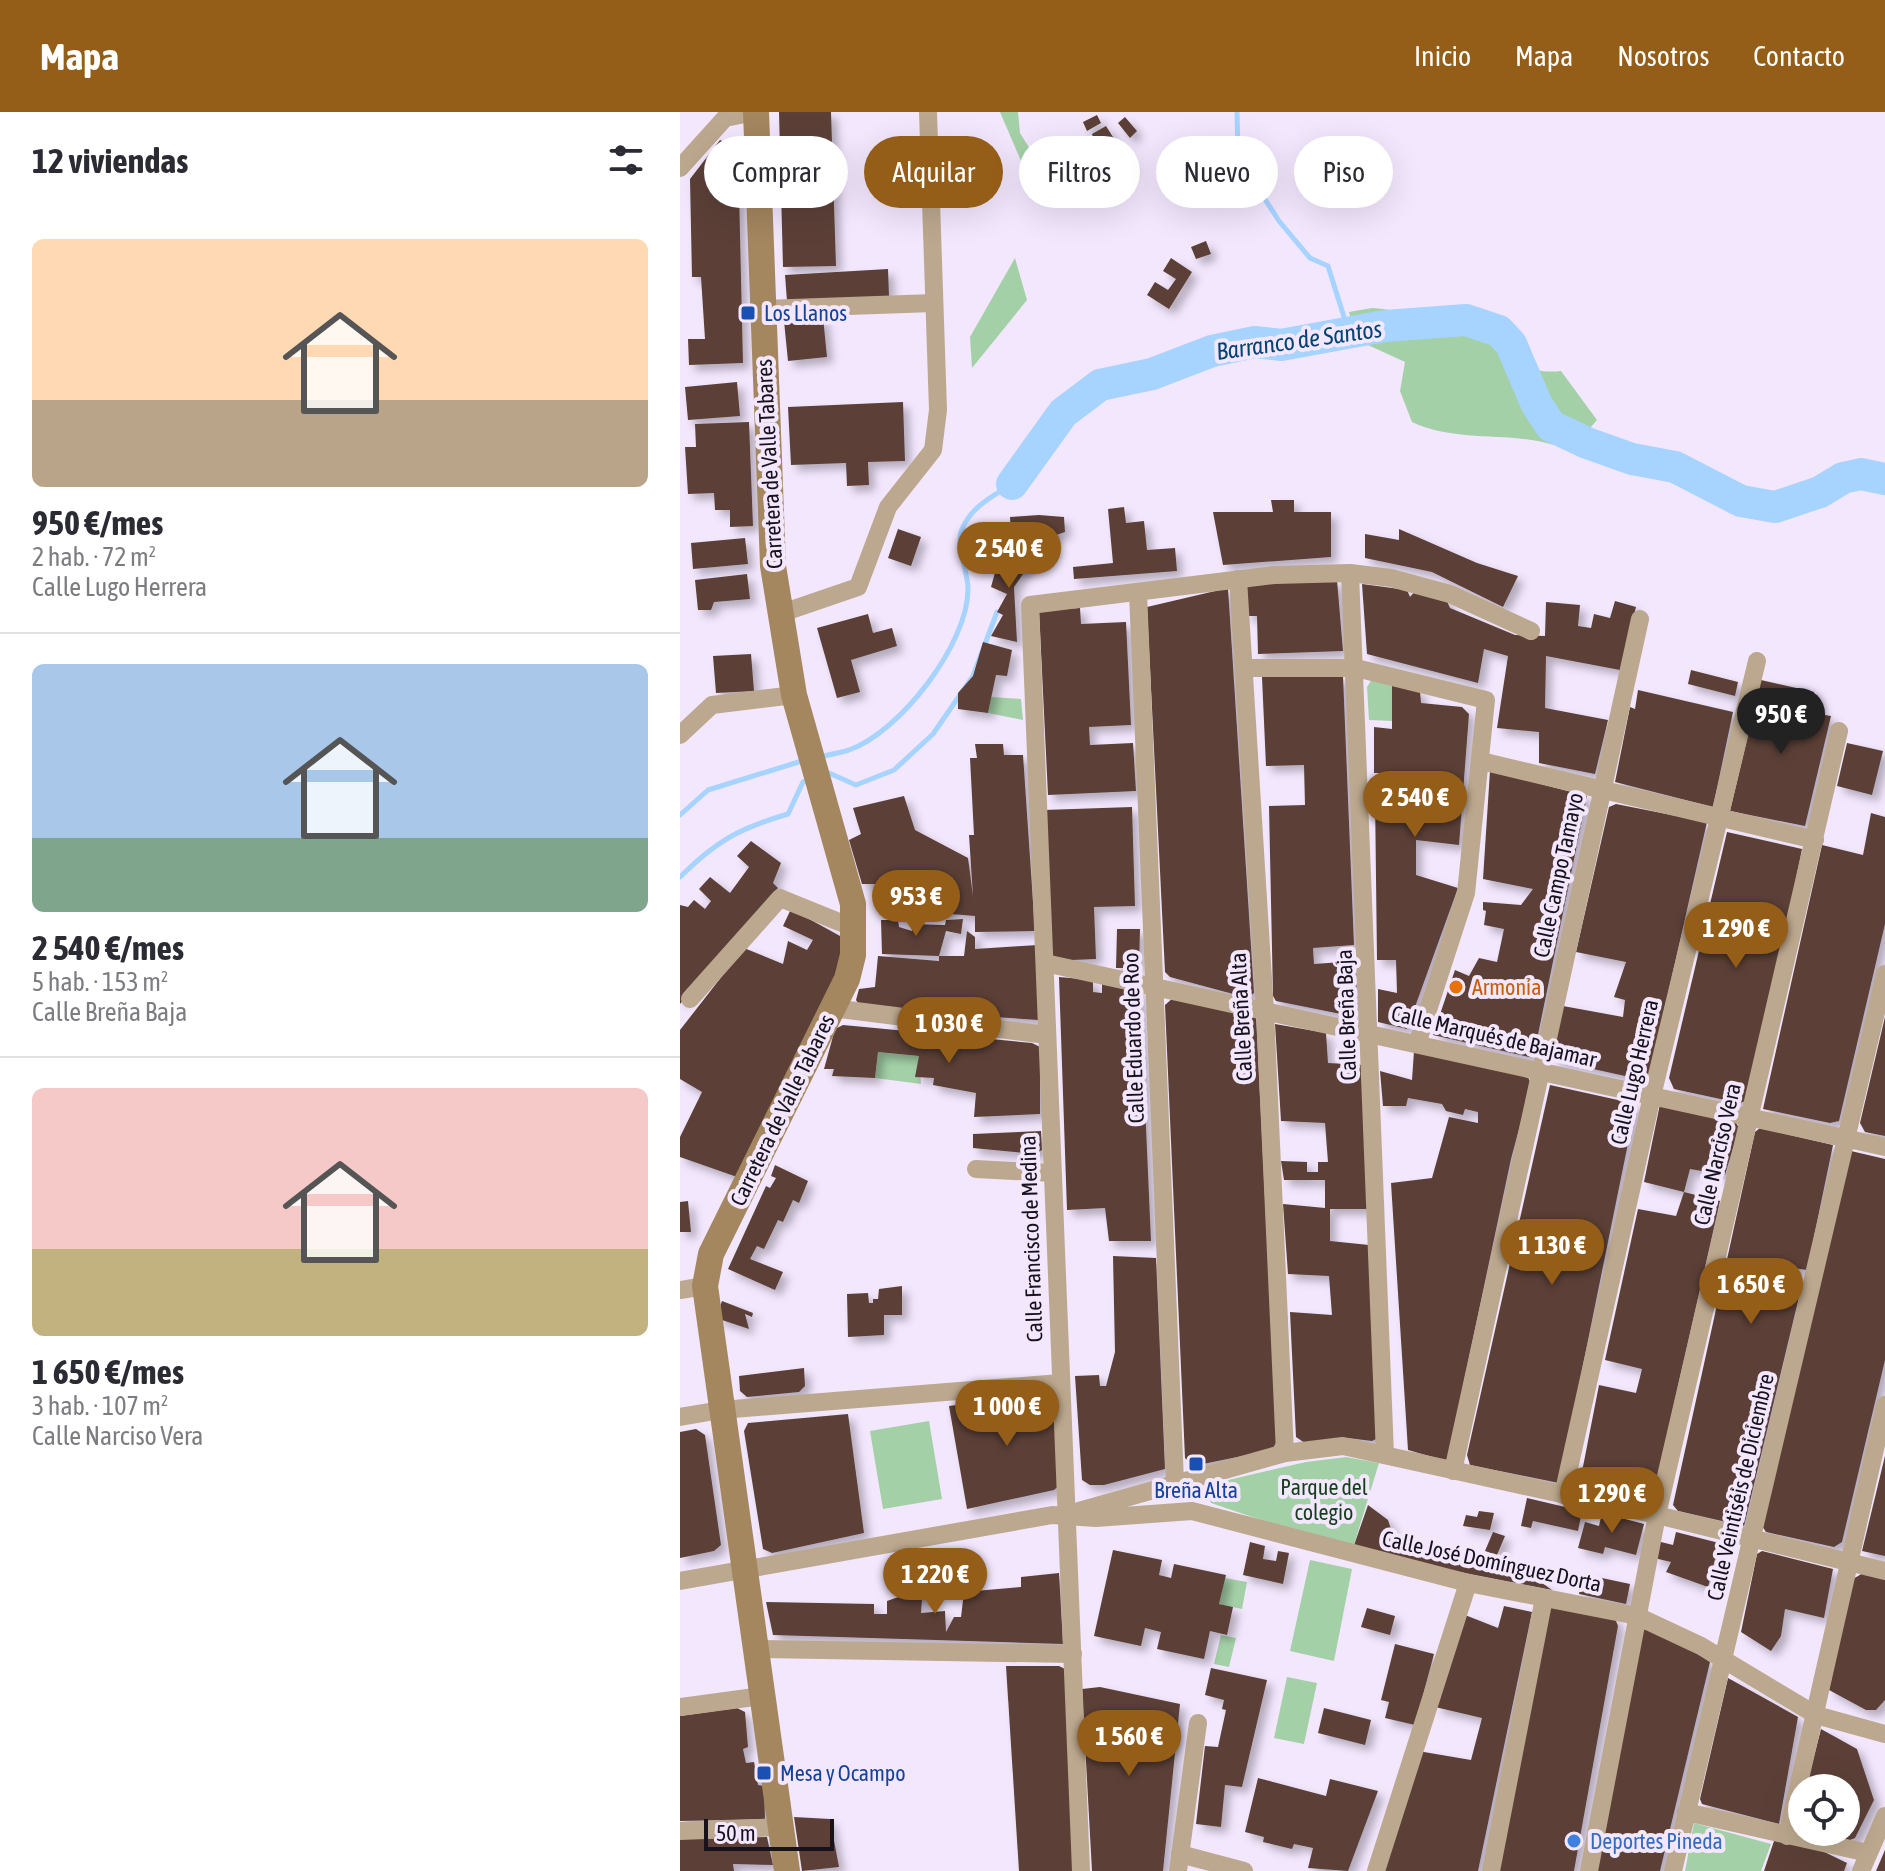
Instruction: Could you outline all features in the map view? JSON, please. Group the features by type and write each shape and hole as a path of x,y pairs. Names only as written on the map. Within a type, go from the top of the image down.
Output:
{"main road":[{"name":"Carretera de Valle Tabares","path":"755,112 767,464 779,614 794,695 834,846 853,904 854,928 847,979 692,1288 721,1410 787,1871"}],"street":[{"path":"682,163 725,118 755,112"},
{"path":"779,614 858,587 888,507 933,450 938,410 928,112"},
{"path":"763,309 934,303"},
{"path":"1138,593 1238,579 1350,573 1391,578 1450,594 1531,631"},
{"name":"Calle Breña Baja","path":"1350,573 1371,1033 1385,1455"},
{"name":"Calle Breña Alta","path":"1238,579 1265,1011 1285,1453"},
{"name":"Calle Francisco de Medina","path":"1081,1871 1030,605 1138,593"},
{"name":"Calle Eduardo de Roo","path":"1138,593 1155,987 1182,1480 1192,1511"},
{"name":"Calle Campo Tamayo","path":"1453,1471 1640,619"},
{"name":"Calle Lugo Herrera","path":"1563,1495 1652,1096 1757,661"},
{"path":"1245,668 1356,668 1486,700 1466,893 1417,1044"},
{"path":"680,735 712,705 736,699 794,695"},
{"name":"Calle Narciso Vera","path":"1589,1871 1657,1515 1839,731"},
{"path":"1481,761 1815,840"},
{"path":"690,999 780,898 854,928"},
{"name":"Calle Marqués de Bajamar","path":"1045,963 1885,1147"},
{"name":"Calle Veintiséis de Diciembre","path":"1673,1871 1885,974"},
{"path":"832,1008 1047,1035"},
{"path":"976,1169 1052,1173"},
{"path":"680,1417 721,1410 1060,1383"},
{"path":"1787,1836 1885,1405"},
{"path":"680,1581 1066,1515 1285,1453 1343,1446 1657,1515 1885,1571"},
{"name":"Calle José Domínguez Dorta","path":"1066,1515 1096,1518 1192,1511 1468,1583 1637,1616 1724,1659 1816,1715 1885,1734"},
{"path":"1376,1871 1468,1583"},
{"path":"1491,1871 1544,1598"},
{"path":"755,1649 1073,1654"},
{"path":"680,1707 762,1696"},
{"path":"1198,1723 1179,1862 1244,1871"},
{"path":"1686,1812 1868,1853"},
{"path":"1861,1871 1885,1816"},
{"path":"680,1831 781,1827"}],"green space":[{"path":"1000,112 1018,112 1022,136 1019,136 1019,156"},
{"path":"1015,258 1027,300 972,368 970,337"},
{"path":"1372,308 1412,314 1480,334 1524,365 1546,371 1561,371 1597,420 1589,429 1554,445 1518,438 1464,435 1412,422 1400,391 1405,362 1357,340 1349,312"},
{"path":"1372,679 1392,683 1392,721 1369,720 1367,687"},
{"path":"991,697 1021,699 1023,720 988,713"},
{"path":"878,1052 919,1056 921,1084 875,1078"},
{"path":"929,1421 942,1499 883,1509 870,1431"},
{"name":"Parque del colegio","path":"1346,1457 1379,1463 1352,1551 1211,1503 1208,1493 1211,1484 1306,1462"},
{"path":"1310,1560 1352,1569 1334,1661 1290,1651"},
{"path":"1225,1578 1247,1582 1242,1609 1219,1604"},
{"path":"1221,1635 1236,1638 1229,1667 1214,1664"},
{"path":"1287,1677 1317,1683 1304,1744 1274,1738"},
{"path":"1694,1823 1771,1844 1761,1871 1685,1871"}],"building":[{"path":"779,112 831,112 832,136 780,136"},
{"path":"1097,115 1101,123 1087,131 1083,122"},
{"path":"1125,117 1137,131 1128,136 1118,123"},
{"path":"1106,126 1112,136 1093,136"},
{"path":"704,161 704,208 739,208 743,363 689,365 688,339 705,339 701,277 692,277 690,179"},
{"path":"781,208 834,208 836,266 783,267"},
{"path":"1206,241 1211,254 1196,259 1191,247"},
{"path":"1171,258 1192,272 1169,309 1147,295 1155,282 1168,290 1176,279 1163,271"},
{"path":"888,269 889,296 787,301 785,275"},
{"path":"823,317 827,357 788,361 784,321"},
{"path":"737,382 740,416 688,420 685,387"},
{"path":"903,402 905,461 868,462 869,485 847,486 846,463 791,465 788,407"},
{"path":"749,422 753,526 730,527 730,510 715,510 714,493 688,494 685,447 696,447 695,424"},
{"path":"1271,500 1294,500 1294,512 1331,512 1331,557 1223,565 1213,512 1273,512"},
{"path":"1124,507 1126,523 1144,521 1147,550 1175,548 1177,571 1074,579 1073,567 1113,563 1108,509"},
{"path":"1010,517 1064,517 1065,532 1036,542 1011,533"},
{"path":"898,529 921,537 911,566 888,558"},
{"path":"1399,529 1477,563 1518,576 1503,607 1432,572 1365,558 1365,534 1399,540"},
{"path":"745,538 748,564 693,569 691,543"},
{"path":"1003,544 1033,560 1014,587 1017,642 991,636 1003,615 997,612 1007,594 991,587"},
{"path":"747,574 750,599 714,602 711,610 698,610 695,580"},
{"path":"1337,580 1343,651 1258,654 1257,616 1247,616 1247,585"},
{"path":"1362,584 1407,590 1410,597 1417,589 1446,599 1450,608 1515,635 1545,636 1546,602 1580,605 1578,626 1591,628 1594,614 1610,618 1615,601 1636,607 1620,670 1546,656 1545,708 1608,720 1595,774 1539,763 1539,732 1497,728 1508,656 1484,649 1478,683 1367,654"},
{"path":"1228,588 1254,993 1248,998 1170,977 1165,972 1147,607"},
{"path":"1080,608 1081,624 1126,622 1131,725 1089,727 1090,745 1133,743 1136,791 1048,795 1039,610"},
{"path":"868,614 873,633 892,628 897,646 851,660 860,692 837,698 817,628"},
{"path":"983,642 1012,650 1007,676 996,675 988,713 958,709 958,693 973,676"},
{"path":"751,654 754,691 716,693 713,656"},
{"path":"1691,670 1738,682 1735,696 1688,684"},
{"path":"1343,676 1354,945 1313,948 1314,964 1356,961 1357,1014 1351,1016 1276,1001 1273,996 1269,806 1305,805 1304,765 1266,766 1262,677"},
{"path":"1761,680 1814,692 1812,713 1831,716 1805,826 1730,811"},
{"path":"1392,683 1420,691 1421,703 1462,707 1469,714 1459,845 1416,840 1416,875 1458,888 1407,1029 1378,1022 1378,989 1397,993 1396,960 1377,960 1375,794 1415,793 1416,773 1374,773 1374,727 1392,729"},
{"path":"1638,690 1733,712 1713,807 1615,782 1630,707 1635,709"},
{"path":"1847,743 1883,751 1872,795 1837,786"},
{"path":"975,744 1003,744 1004,755 1023,755 1035,931 975,932 975,916 877,908 877,884 862,884 849,840 861,834 853,808 904,796 915,830 968,858 973,896 969,835 974,835 970,758 977,758"},
{"path":"1490,771 1587,796 1534,1054 1529,1057 1433,1035 1455,970 1469,976 1479,958 1497,962 1504,929 1484,925 1486,911 1483,910 1483,902 1521,905 1533,889 1483,879"},
{"path":"1616,804 1707,822 1648,1081 1552,1060 1563,1006 1623,1017 1625,1000 1614,997 1626,962 1576,952 1609,807"},
{"path":"1132,807 1135,906 1094,907 1096,959 1048,961 1044,810"},
{"path":"1871,813 1885,817 1885,924 1839,1121 1830,1123 1763,1109 1822,845 1863,855"},
{"path":"1727,832 1802,849 1750,1100 1739,1103 1674,1089 1669,1078"},
{"path":"751,841 781,863 773,883 778,888 680,1004 680,905 688,907 694,900 705,909 711,901 699,889 710,877 730,893 749,867 737,856"},
{"path":"791,909 840,936 846,945 833,985 740,1178 680,1157 680,1137 702,1092 680,1079 680,1030 744,948 783,964 788,941 807,950 813,940 783,926"},
{"path":"963,919 961,934 946,931 939,956 882,954 881,920 898,920 899,927 912,931 912,924 945,925 946,920"},
{"path":"1117,929 1140,929 1139,968 1116,968"},
{"path":"967,931 975,937 975,949 1038,945 1038,1020 861,1008 856,1000 859,989 875,987 878,956 939,961 939,956 964,956"},
{"path":"1059,977 1093,980 1093,992 1102,993 1102,982 1140,990 1151,1241 1109,1241 1105,1208 1067,1210"},
{"path":"1174,997 1256,1016 1277,1441 1272,1450 1193,1466 1185,1458 1165,1005"},
{"path":"1885,1017 1885,1136 1865,1132 1860,1123"},
{"path":"1275,1024 1326,1033 1328,1063 1365,1065 1371,1209 1330,1209 1330,1241 1369,1245 1380,1437 1372,1441 1348,1438 1305,1443 1296,1437 1290,1312 1332,1315 1329,1276 1288,1274 1283,1204 1325,1208 1325,1180 1284,1180 1281,1161 1307,1162 1307,1172 1318,1172 1318,1162 1328,1162 1325,1123 1281,1121"},
{"path":"843,1025 1032,1043 1040,1047 1040,1114 974,1117 976,1093 933,1085 934,1078 915,1077 919,1056 878,1052 875,1078 832,1076 834,1069 824,1069 835,1029"},
{"path":"1414,1051 1528,1077 1531,1084 1511,1159 1447,1461 1408,1450 1391,1183 1432,1178 1449,1117 1478,1123 1478,1112 1465,1109 1463,1115 1446,1111 1442,1104 1408,1098 1406,1106 1383,1106 1380,1071 1412,1080"},
{"path":"1550,1085 1636,1104 1559,1483 1470,1465 1467,1455"},
{"path":"1660,1104 1735,1121 1739,1128 1725,1175 1690,1169 1684,1192 1644,1182"},
{"path":"1760,1128 1833,1145 1807,1270 1766,1264 1763,1289 1799,1297 1744,1526 1678,1511 1673,1505 1755,1132"},
{"path":"1041,1131 1042,1150 1035,1154 973,1148 973,1134"},
{"path":"1851,1151 1885,1159 1885,1360 1842,1542 1834,1547 1766,1532 1762,1526"},
{"path":"775,1165 808,1181 799,1203 793,1200 783,1222 778,1220 764,1249 757,1246 750,1259 783,1272 775,1290 728,1269 766,1186 770,1188 776,1178 771,1176"},
{"path":"1684,1192 1720,1201 1651,1505 1584,1491 1580,1482 1599,1385 1636,1393 1642,1369 1605,1360 1638,1209 1676,1216"},
{"path":"688,1201 691,1232 680,1232 680,1202"},
{"path":"1113,1256 1156,1258 1165,1469 1104,1485 1090,1485 1082,1480 1075,1376 1099,1375 1100,1386 1106,1386 1115,1352"},
{"path":"902,1286 902,1315 884,1315 884,1335 848,1337 847,1294 868,1293 869,1303 873,1303 873,1299 878,1299 879,1289"},
{"path":"722,1301 753,1313 752,1317 745,1314 749,1329 716,1318"},
{"path":"804,1368 805,1386 799,1392 747,1397 740,1391 739,1376"},
{"path":"1047,1393 1056,1399 1062,1483 1054,1490 967,1509 949,1406"},
{"path":"848,1414 864,1533 772,1553 763,1549 744,1431 748,1423"},
{"path":"696,1429 705,1435 721,1545 714,1551 680,1558 680,1432"},
{"path":"1885,1456 1885,1556 1862,1551"},
{"path":"1527,1498 1582,1511 1578,1531 1533,1521 1531,1528 1521,1526"},
{"path":"1368,1505 1388,1520 1392,1532 1417,1550 1468,1564 1471,1551 1502,1565 1536,1565 1535,1578 1552,1590 1352,1551"},
{"path":"1479,1511 1494,1513 1490,1530 1463,1526 1466,1515 1477,1517"},
{"path":"1602,1513 1644,1524 1636,1555 1605,1547 1603,1554 1578,1548 1585,1522 1599,1526"},
{"path":"1493,1532 1505,1536 1497,1555 1485,1551"},
{"path":"1676,1532 1719,1543 1708,1587 1666,1572 1671,1562 1654,1558 1657,1541 1673,1545"},
{"path":"1250,1542 1265,1546 1263,1559 1276,1561 1278,1551 1289,1553 1283,1584 1243,1575"},
{"path":"1113,1550 1162,1560 1159,1575 1171,1578 1174,1564 1226,1575 1219,1604 1233,1607 1227,1635 1210,1631 1204,1659 1157,1649 1161,1632 1145,1628 1141,1646 1094,1636"},
{"path":"1762,1551 1833,1569 1824,1618 1785,1609 1781,1636 1771,1651 1741,1632 1757,1554"},
{"path":"924,1569 921,1613 945,1611 946,1632 954,1617 961,1617 964,1592 1021,1587 1021,1577 1059,1573 1063,1644 773,1635 766,1602 874,1604 874,1614 887,1614 887,1601 904,1595 905,1573"},
{"path":"1863,1573 1885,1577 1885,1700 1876,1710 1866,1710 1829,1690 1853,1579"},
{"path":"1583,1574 1630,1584 1626,1604 1579,1594"},
{"path":"1504,1606 1532,1612 1478,1871 1382,1871 1418,1751 1471,1760 1482,1718 1435,1707 1465,1615 1498,1628"},
{"path":"1547,1607 1614,1616 1618,1626 1574,1871 1497,1871"},
{"path":"1367,1608 1395,1616 1390,1635 1361,1627"},
{"path":"1642,1629 1665,1632 1710,1662 1660,1871 1597,1871"},
{"path":"1395,1644 1434,1654 1415,1725 1385,1718 1389,1702 1381,1700"},
{"path":"1006,1666 1059,1666 1067,1670 1077,1871 1019,1871"},
{"path":"1211,1668 1267,1680 1242,1787 1225,1785 1221,1827 1196,1824 1205,1746 1218,1747 1226,1710 1222,1709 1224,1700 1205,1695"},
{"path":"1728,1678 1798,1717 1779,1824 1702,1804 1700,1799"},
{"path":"1100,1687 1180,1704 1163,1871 1092,1871 1082,1689"},
{"path":"737,1708 745,1712 748,1747 743,1749 746,1763 754,1762 758,1785 764,1786 765,1819 680,1821 680,1716"},
{"path":"1324,1708 1371,1720 1365,1745 1318,1733"},
{"path":"1821,1729 1857,1749 1874,1800 1860,1828 1860,1774 1810,1774"},
{"path":"1258,1778 1326,1796 1330,1779 1378,1791 1348,1871 1308,1868 1313,1848 1294,1844 1292,1849 1263,1842 1264,1837 1245,1832"},
{"path":"794,1817 830,1819 839,1867 802,1871"},
{"path":"767,1837 773,1865 733,1864 734,1871 680,1871 680,1839"},
{"path":"1775,1838 1788,1840 1788,1846 1812,1846 1847,1863 1844,1871 1764,1871"},
{"path":"1885,1850 1885,1871 1876,1871"}],"waterway":[{"path":"1237,112 1238,157 1279,221 1310,258 1328,266 1349,333"},
{"name":"Barranco de Santos","path":"1012,484 1063,413 1100,385 1152,374 1212,351 1255,342 1281,345 1385,326 1466,320 1499,331 1511,344 1537,405 1551,426 1587,443 1632,459 1675,467 1741,501 1775,507 1820,492 1843,478 1861,474 1885,479"},
{"name":"Barranco de Santos","path":"819,757 849,750 869,740 909,706 928,683 957,635 965,611 968,589 960,543 962,529 977,508 1012,484"},
{"path":"824,775 829,773 856,785 894,770 933,734 973,676 997,612"},
{"name":"Barranco de Santos","path":"680,815 708,790 805,760"},
{"path":"680,877 730,837 788,814 803,782 810,779"}],"place":[{"name":"Los Llanos","path":"748,313"},
{"name":"Armonía","path":"1456,987"},
{"name":"Breña Alta","path":"1196,1464"},
{"name":"Mesa y Ocampo","path":"764,1773"},
{"name":"Deportes Pineda","path":"1574,1841"}]}
